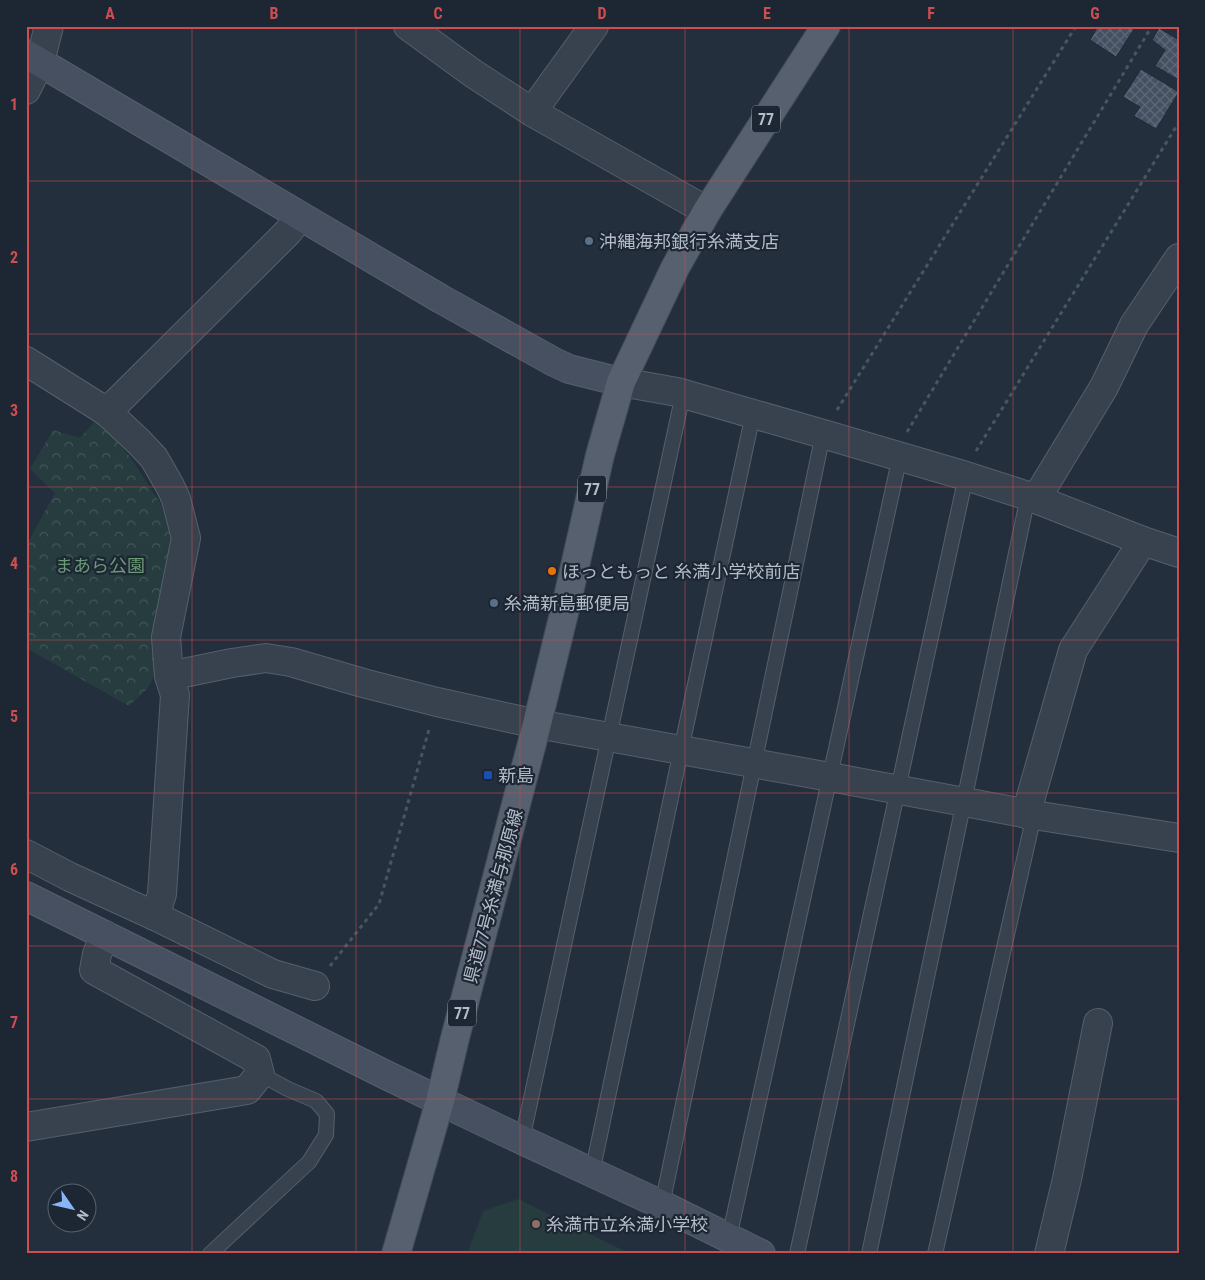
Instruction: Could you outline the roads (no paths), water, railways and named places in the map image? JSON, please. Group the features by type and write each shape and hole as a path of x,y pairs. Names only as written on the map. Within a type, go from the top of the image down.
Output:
{"main road":[{"name":"県道77号糸満与那原線","path":"396,1254 440,1101 538,724 600,455 621,382 675,268 707,211 826,26"}],"street":[{"path":"26,90 33,58 50,26"},
{"path":"532,112 594,26"},
{"path":"410,27 471,72 532,112 707,211"},
{"path":"33,58 441,299 554,362 576,371 683,394 966,476 1032,498 1179,553"},
{"path":"107,412 288,232 300,216"},
{"path":"1032,498 1104,387 1134,325 1179,258"},
{"path":"26,361 107,412 154,458 170,486 182,518 186,538 166,637 169,676 175,695 162,894 154,916"},
{"path":"1030,815 1073,650 1143,541"},
{"path":"169,676 266,658 292,662 437,702 538,724 1030,815 1179,838"},
{"path":"26,854 273,974 315,986"},
{"path":"26,896 386,1076 662,1205 761,1254"},
{"path":"26,1127 247,1090 260,1074 256,1060 94,970 97,954 105,935"},
{"path":"1049,1254 1067,1179 1098,1023"}],"lane":[{"path":"522,1140 683,394"},
{"path":"592,1173 753,414"},
{"path":"662,1205 823,434"},
{"path":"730,1238 900,456"},
{"path":"797,1254 966,476"},
{"path":"869,1254 964,802 1032,498"},
{"path":"935,1254 1030,815"},
{"path":"210,1254 309,1162 326,1135 327,1114 316,1101 260,1074"}],"place":[{"name":"沖縄海邦銀行糸満支店","path":"589,241"},
{"name":"ほっともっと 糸満小学校前店","path":"552,571"},
{"name":"糸満新島郵便局","path":"494,603"},
{"name":"新島","path":"488,775"},
{"name":"糸満市立糸満小学校","path":"536,1224"}],"park label":[{"name":"まあら公園","path":"100,565"}]}
